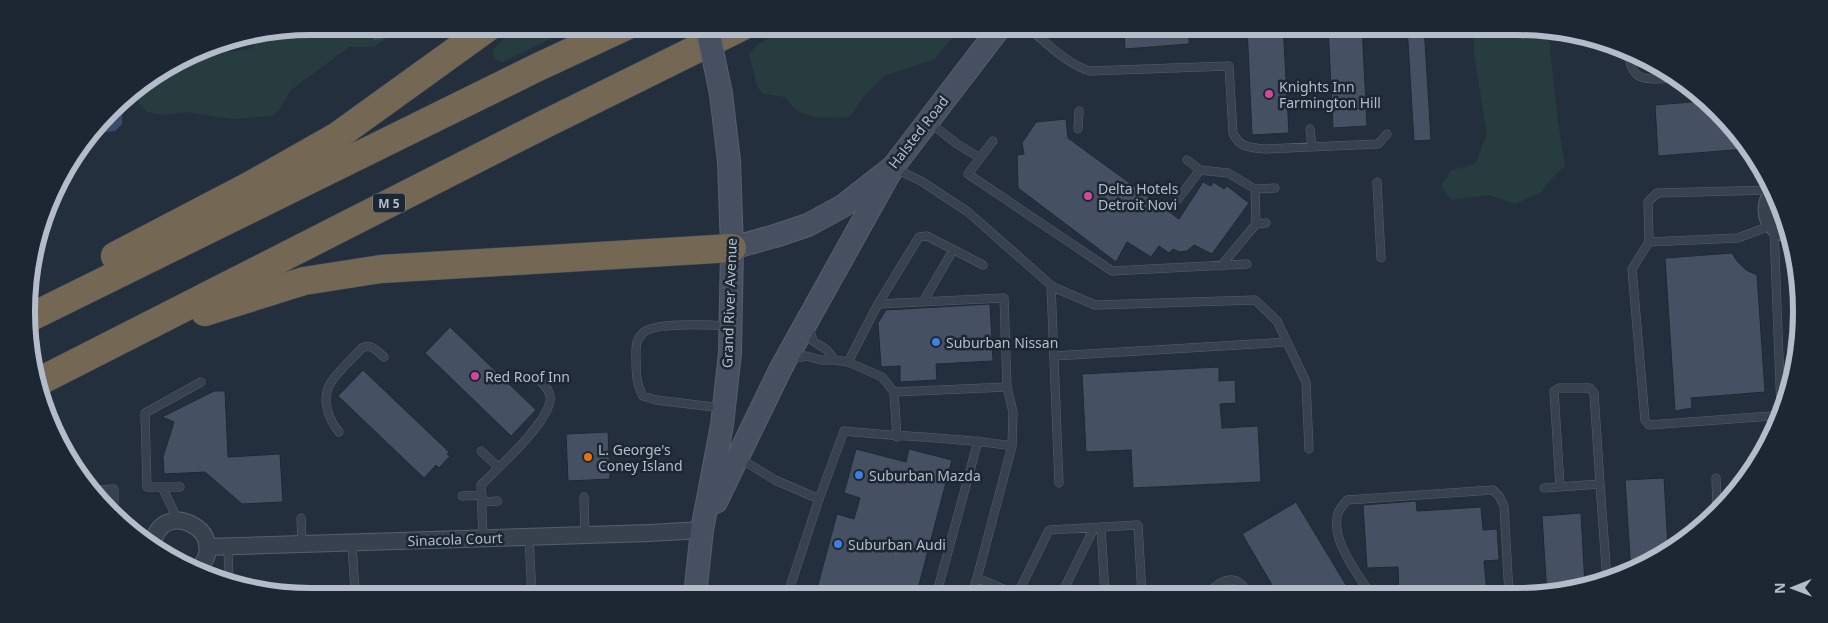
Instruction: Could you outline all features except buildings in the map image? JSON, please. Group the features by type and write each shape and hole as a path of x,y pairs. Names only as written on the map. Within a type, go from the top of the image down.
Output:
{"highway":[{"path":"36,298 251,185 336,137 478,35"},
{"path":"35,315 536,68 607,35"},
{"name":"M 5","path":"43,379 545,124 725,35"},
{"path":"44,384 182,321 222,306 304,281 391,269 732,248"}],"main road":[{"name":"Grand River Avenue","path":"709,35 721,94 729,161 732,248 730,353 724,408 728,452"},
{"name":"Halsted Road","path":"732,248 808,225 843,206 892,167 994,35"},
{"path":"691,588 702,530 728,452 785,360 892,167"}],"street":[{"path":"1768,198 1766,210 1777,229"},
{"path":"154,538 167,523 178,520 189,522 205,536 206,558 201,565"},
{"name":"Sinacola Court","path":"207,547 702,530"}],"lane":[{"path":"1037,35 1078,67 1090,71 1229,66 1233,133 1237,141 1248,147 1264,149 1378,144 1387,134"},
{"path":"1629,60 1630,65 1636,74 1644,80 1665,79"},
{"path":"1078,129 1079,111"},
{"path":"928,121 957,144 980,158"},
{"path":"1310,129 1312,147"},
{"path":"993,141 968,174 1112,271 1247,264"},
{"path":"1187,160 1200,170 1228,174 1255,189 1276,188"},
{"path":"892,167 921,181 968,212 1051,285 1095,305 1255,300 1277,322 1306,382 1309,449"},
{"path":"1178,199 1200,170"},
{"path":"1377,182 1381,258"},
{"path":"1221,266 1256,224 1255,189"},
{"path":"1765,192 1657,193 1648,202 1649,242 1632,269 1645,420 1650,425 1772,416"},
{"path":"1256,224 1266,223"},
{"path":"1649,242 1738,238 1777,229 1781,393"},
{"path":"848,362 878,304 919,237 927,236 983,266"},
{"path":"923,302 953,250"},
{"path":"1051,285 1059,483"},
{"path":"878,304 1004,298 1007,387 1014,412 1012,446 974,588"},
{"path":"807,320 813,341 826,350 835,360"},
{"path":"724,408 656,400 643,396 638,387 636,342 644,331 656,327 681,325 730,326"},
{"path":"1054,356 1287,342"},
{"path":"339,432 331,422 328,413 327,402 330,385 362,348 366,346 374,348 384,357"},
{"path":"785,360 806,356 821,360 848,362 882,377 894,392 898,437"},
{"path":"180,487 147,487 145,413 201,382"},
{"path":"484,538 481,485 539,425 548,407 550,396 542,383"},
{"path":"894,392 1007,387"},
{"path":"1560,486 1554,391 1559,388 1590,388 1594,393 1606,572"},
{"path":"790,588 844,431 898,437 978,441 1012,446"},
{"path":"938,588 978,441"},
{"path":"481,451 498,467"},
{"path":"728,452 775,480 819,499"},
{"path":"1716,478 1717,502"},
{"path":"1544,488 1600,484"},
{"path":"162,487 178,520"},
{"path":"100,490 114,489 114,505"},
{"path":"1367,588 1338,539 1336,526 1338,511 1347,500 1493,490 1499,496 1504,506 1510,588"},
{"path":"462,496 498,501"},
{"path":"584,498 585,535"},
{"path":"301,518 302,544"},
{"path":"1021,588 1050,530 1138,525 1142,588"},
{"path":"1097,527 1103,588"},
{"path":"1065,588 1097,527"},
{"path":"529,537 532,588"},
{"path":"352,543 355,588"},
{"path":"228,546 229,575"},
{"path":"977,578 1001,588"},
{"path":"1213,588 1226,580 1236,580 1246,588"}],"green space":[{"path":"375,35 383,37 383,35 391,35 374,47 349,47 291,90 279,110 272,116 233,119 187,112 161,115 147,112 139,103 137,97 143,92 189,64 218,52 253,48 256,41 275,37"},
{"path":"507,35 558,35 503,62 494,59 493,50"},
{"path":"774,35 955,35 934,59 884,76 863,97 850,117 830,118 804,114 796,110 785,97 764,94 758,88 749,54 757,45"},
{"path":"1473,35 1549,37 1565,166 1540,193 1515,204 1489,195 1451,200 1441,185 1452,170 1475,164 1487,134 1474,54"}],"water":[{"path":"371,35 383,35 382,39 374,40"},
{"path":"123,110 122,124 115,131 101,132"}],"place":[{"name":"Knights Inn Farmington Hill","path":"1269,94"},
{"name":"Delta Hotels Detroit Novi","path":"1088,196"},
{"name":"Suburban Nissan","path":"936,342"},
{"name":"Red Roof Inn","path":"475,376"},
{"name":"L. George's Coney Island","path":"588,457"},
{"name":"Suburban Mazda","path":"859,475"},
{"name":"Suburban Audi","path":"838,544"}]}
